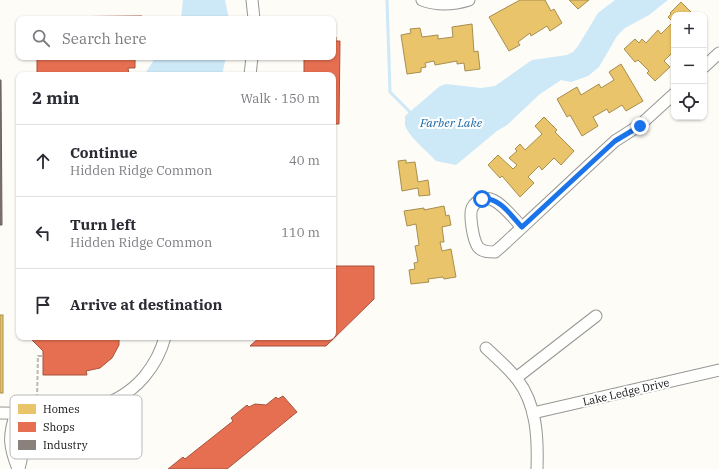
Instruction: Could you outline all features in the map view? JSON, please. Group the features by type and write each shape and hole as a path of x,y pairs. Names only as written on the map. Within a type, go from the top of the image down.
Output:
{"street":[{"path":"252,0 254,16"},
{"path":"422,0 434,4 444,5 469,0"},
{"path":"707,64 719,53"},
{"path":"250,72 252,60"},
{"path":"522,227 501,204 494,200 489,198 482,199 476,202 472,207 471,214 476,242 479,248 484,251 495,252 615,141 640,126 671,97"},
{"path":"516,378 596,316"},
{"path":"124,395 148,373 158,356 164,340"},
{"path":"486,348 516,378 528,397 537,429 537,469"},
{"name":"Lake Ledge Drive","path":"533,412 719,370"},
{"path":"0,412 10,413"},
{"path":"19,469 21,459"}],"path":[{"path":"37,395 38,356 43,356"}],"water":[{"path":"183,0 225,0 228,16 181,16"},
{"name":"Farber Lake","path":"615,0 668,0 649,15 625,28 617,36 599,67 588,76 571,82 561,80 540,94 507,125 497,131 456,165 436,161 410,134 405,125 405,116 440,86 446,84 481,88 495,86 532,60 567,55 573,52 578,46 598,13"},
{"path":"154,60 225,60 223,72 146,72"}],"building: Homes":[{"path":"520,0 545,0 551,11 554,9 562,23 550,31 547,26 531,36 530,33 518,42 520,45 509,51 489,17"},
{"path":"569,0 589,0 578,9"},
{"path":"681,2 691,12 671,12"},
{"path":"472,24 474,52 478,51 480,69 465,71 464,63 457,64 457,61 435,65 434,61 425,63 426,67 421,68 421,72 407,74 401,35 411,33 410,29 420,28 422,37 438,35 438,39 453,37 452,27"},
{"path":"671,24 671,54 664,61 670,67 655,81 647,73 649,71 638,60 635,62 624,49 635,39 639,43 642,39 646,43 658,30 661,34"},
{"path":"621,64 643,101 626,111 622,105 609,113 607,109 593,117 598,126 582,136 570,115 567,117 557,99 577,87 581,95 599,84 601,88 614,80 609,72"},
{"path":"544,117 557,130 555,132 574,151 561,165 554,158 542,170 539,166 528,177 534,183 520,197 502,176 500,178 488,165 498,155 513,169 517,165 509,158 517,151 515,149 520,144 525,150 542,134 535,126"},
{"path":"406,160 406,163 415,162 418,182 428,180 430,195 419,196 418,188 402,191 398,161"},
{"path":"444,206 446,216 449,215 451,225 442,227 444,242 440,242 442,251 451,249 456,277 428,279 429,282 411,284 409,270 415,269 414,263 418,262 415,246 419,245 416,224 407,226 404,211 424,208 424,210"},
{"path":"0,315 3,315 3,393 0,393"}],"building: Shops":[{"path":"336,41 340,41 339,124 336,124 336,72 304,72 304,60 336,60"},
{"path":"37,60 135,60 135,68 128,68 129,72 37,72"},
{"path":"336,266 374,266 374,299 336,336"},
{"path":"32,340 119,340 119,345 112,358 100,368 86,371 87,375 43,375 43,351"},
{"path":"257,340 332,340 326,346 250,346"},
{"path":"283,396 297,412 227,469 168,469 183,457 185,459 233,421 231,418 247,405 249,407 255,404 266,405 276,397 278,399"}],"building: Industry":[{"path":"1,80 2,225 0,225"}],"waterway":[{"path":"387,0 390,92 410,112"}],"route":[{"path":"482,199 489,198 501,204 522,227 615,141 640,126"}]}
